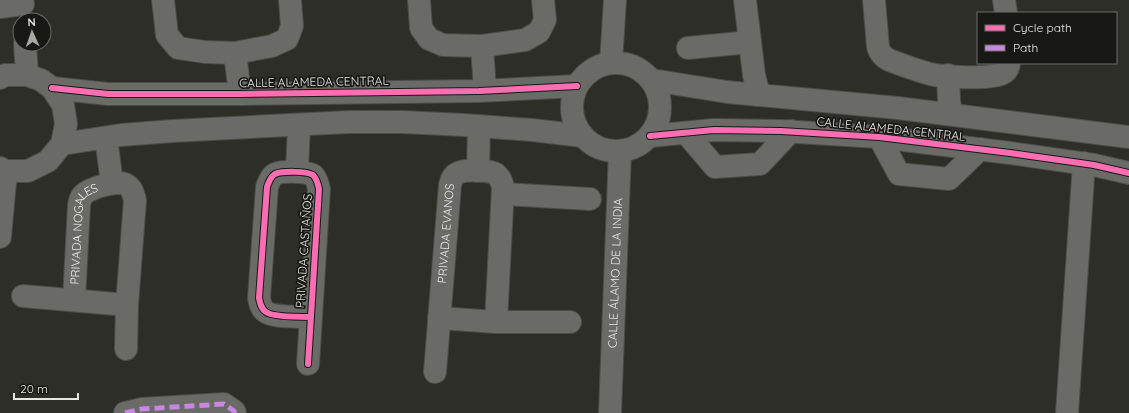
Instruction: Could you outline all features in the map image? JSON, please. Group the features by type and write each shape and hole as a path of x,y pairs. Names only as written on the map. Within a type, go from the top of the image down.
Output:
{"street":[{"path":"163,0 167,35 178,48 205,52 235,53 272,46 287,39 292,26 290,0"},
{"path":"418,0 421,28 429,39 443,45 482,46 524,40 539,32 545,20 543,0"},
{"path":"611,63 615,0"},
{"path":"745,0 754,75 759,95"},
{"path":"874,0 878,47 883,57 904,66 931,74 962,76 996,76 1004,73 1010,64"},
{"path":"1004,0 1006,12"},
{"path":"0,7 23,8"},
{"path":"688,48 750,42"},
{"path":"482,46 485,90"},
{"path":"26,52 27,75"},
{"path":"235,53 240,94"},
{"path":"611,63 623,63 634,66 644,72 652,80 658,91 661,102 660,114 657,126 642,144 631,149 610,151 591,144 577,128 573,118 573,96 577,86 591,71 611,63"},
{"path":"0,78 5,75 27,75 41,80 52,88 63,105 66,124 62,144 48,161 28,171 3,169 0,237"},
{"path":"948,75 951,114"},
{"name":"CALLE ALAMEDA CENTRAL","path":"652,80 727,92 898,108 1129,137"},
{"name":"CALLE ALAMEDA CENTRAL","path":"52,88 108,94 240,94 485,90 577,86"},
{"path":"62,144 121,135 173,131 349,122 402,122 479,126 583,136"},
{"path":"297,172 299,125"},
{"path":"478,171 479,126"},
{"name":"CALLE ALAMEDA CENTRAL","path":"650,136 714,130 791,131 880,137 1094,164 1129,173"},
{"path":"686,132 715,167 760,164 791,131"},
{"path":"880,137 899,174 949,179 980,149"},
{"name":"PRIVADA NOGALES","path":"106,138 112,183"},
{"name":"CALLE ÁLAMO DE LA INDIA","path":"610,404 620,151"},
{"path":"1067,413 1084,163"},
{"name":"PRIVADA EVANOS","path":"435,372 450,186 452,178 458,173 466,171 488,171 496,174 502,180 503,194 496,322"},
{"name":"PRIVADA CASTAÑOS","path":"308,364 311,317 319,189 318,181 312,175 303,172 283,172 275,174 267,187 259,298 260,306 266,313 274,315 311,317"},
{"name":"PRIVADA NOGALES","path":"74,300 78,205 80,199 84,194 112,183 117,182 126,184 132,190 134,200 127,304 126,349"},
{"path":"503,194 590,199"},
{"name":"PRIVADA NOGALES","path":"23,296 127,304"},
{"path":"439,318 496,322 570,322"},
{"path":"125,413 142,409 224,404 235,413"}],"marked path":[{"path":"125,413 142,409 224,404 235,413"}],"cycle path":[{"path":"52,88 108,94 240,94 479,91 577,86"},
{"path":"650,136 714,130 781,131 879,137 1094,165 1129,173"},
{"path":"308,364 319,189 318,183 313,175 294,172 278,173 272,177 267,187 259,298 261,306 269,314 287,316 301,317 306,317 311,317"}]}
